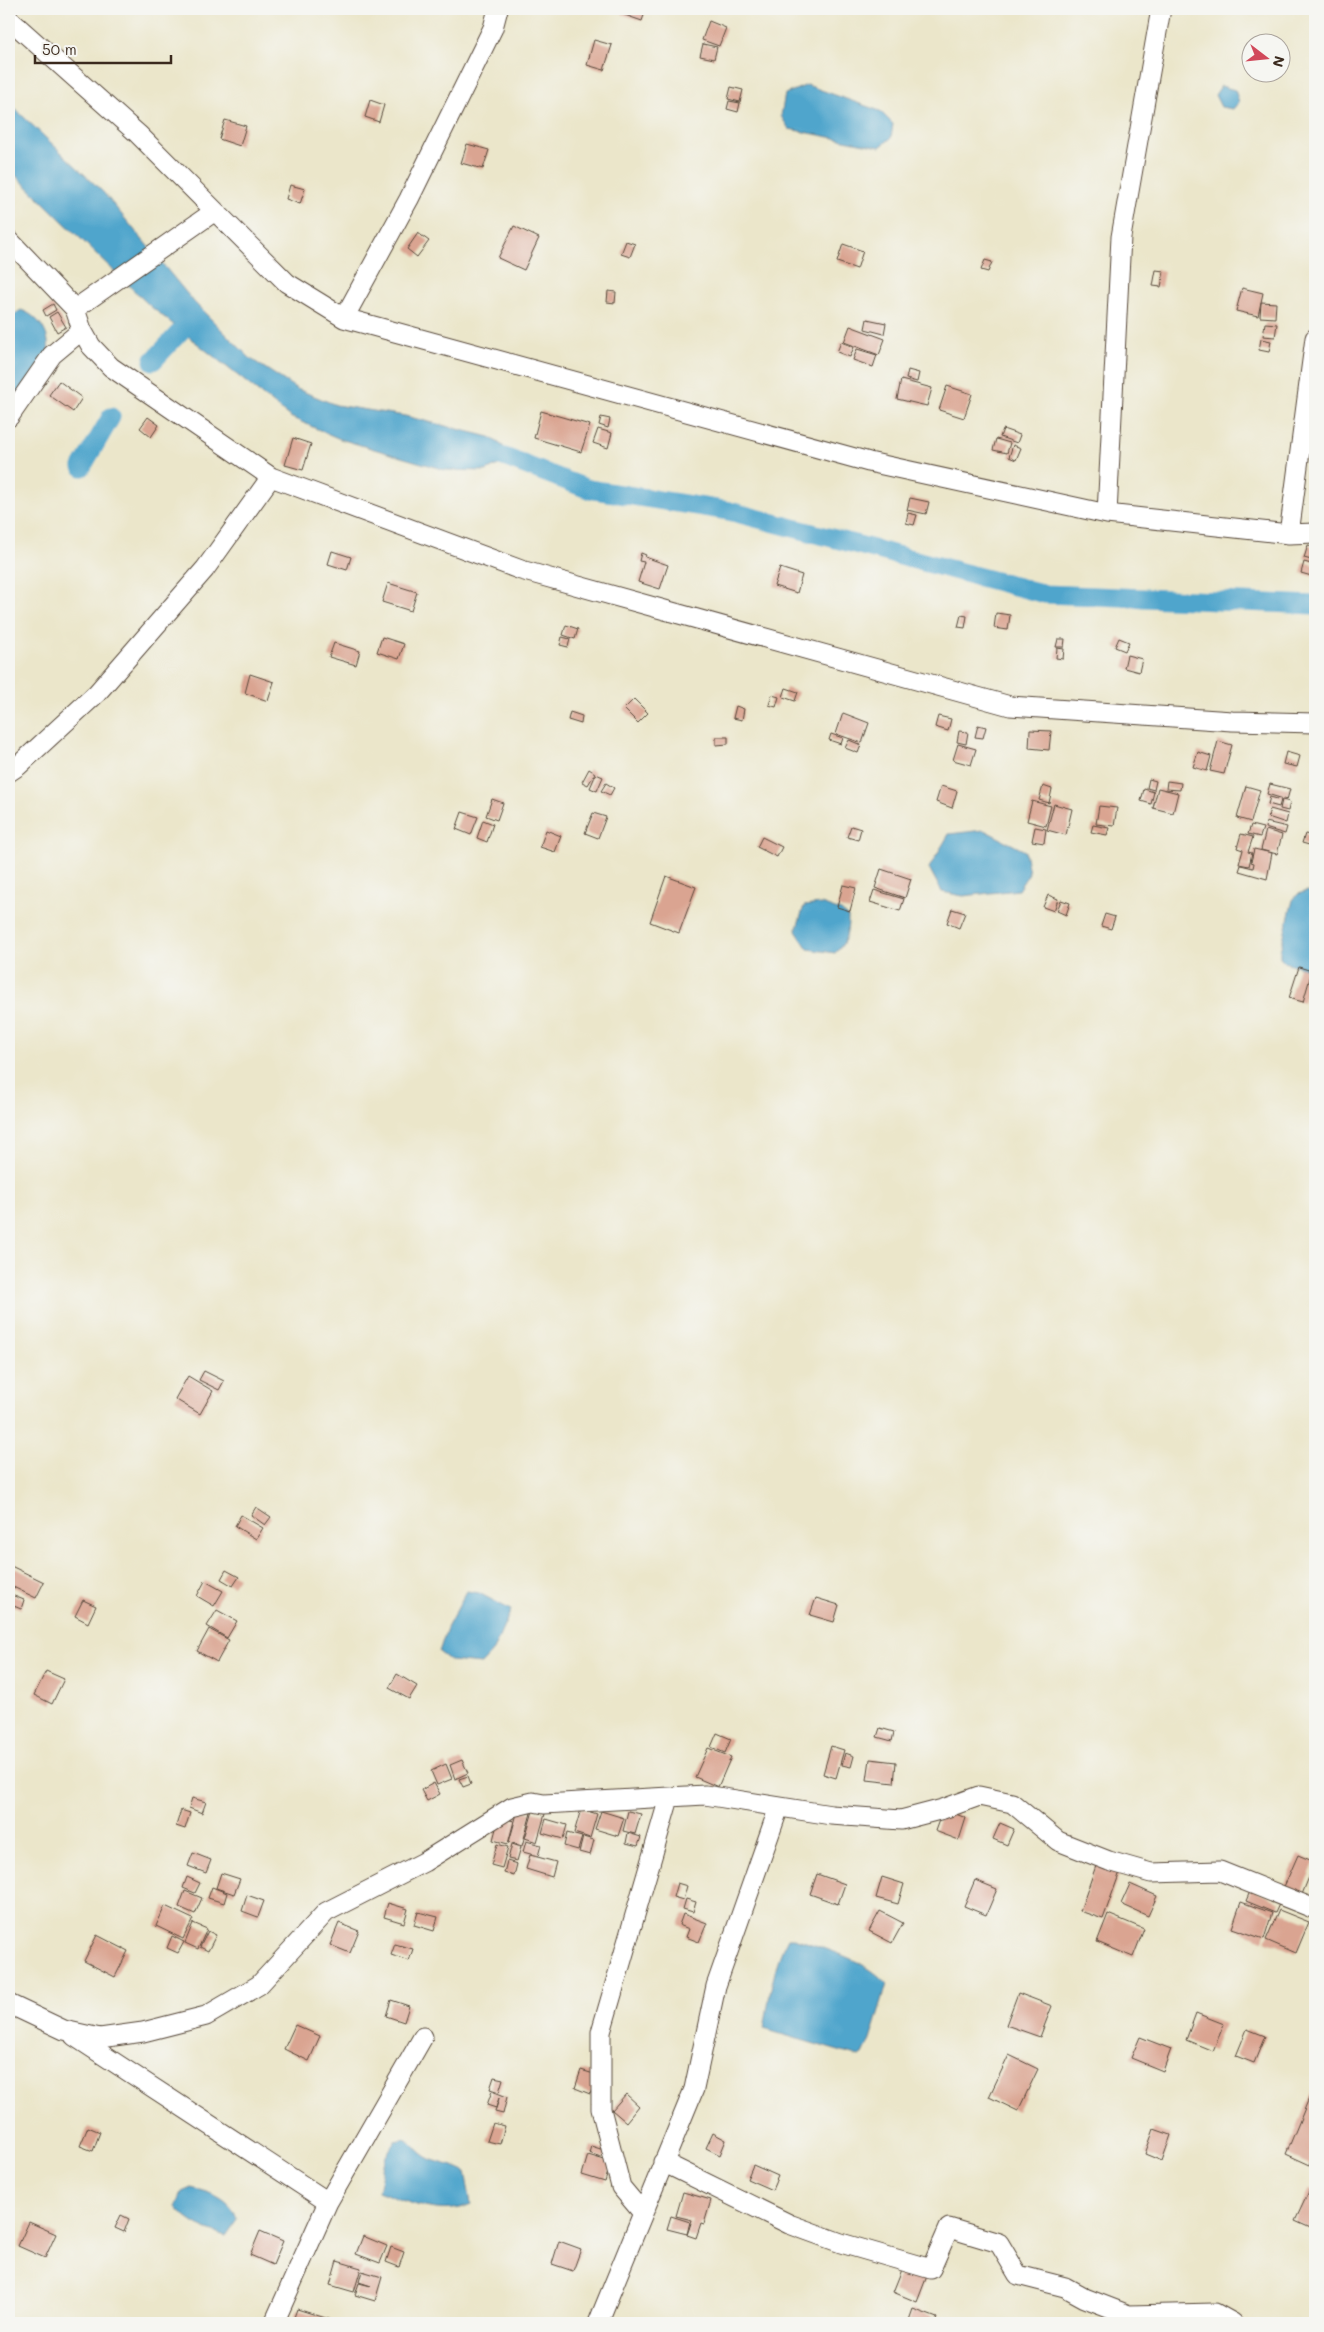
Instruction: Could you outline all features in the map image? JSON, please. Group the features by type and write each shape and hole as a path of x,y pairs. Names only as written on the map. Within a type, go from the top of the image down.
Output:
{"street":[{"path":"344,318 409,200 493,28 498,9"},
{"path":"1107,514 1121,236 1161,9"},
{"path":"9,19 138,134 287,282 344,318 869,462 1107,514 1289,534 1315,533"},
{"path":"76,310 215,211"},
{"path":"9,240 76,310 82,330 91,346 111,367 271,477 521,570 1010,706 1232,721 1315,723"},
{"path":"9,417 52,355 82,330"},
{"path":"1289,534 1315,338"},
{"path":"9,772 18,766 97,693 205,568 271,477"},
{"path":"64,2030 100,2038 143,2032 206,2016 259,1985 326,1912 424,1862 512,1808 533,1802 544,1804 705,1795 832,1815 901,1820 943,1809 979,1796 1012,1803 1058,1841 1109,1861 1151,1872 1220,1872 1315,1909"},
{"path":"642,2212 621,2187 601,2109 601,2032 669,1798"},
{"path":"598,2323 694,2089 716,1986 779,1807"},
{"path":"9,2004 64,2030 328,2202"},
{"path":"274,2323 328,2202 423,2037"},
{"path":"663,2162 789,2224 841,2243 931,2269 949,2228 1000,2243 1018,2275 1065,2287 1085,2298 1129,2315 1215,2314 1232,2323"}],"water":[{"path":"807,85 880,111 893,124 891,138 880,147 789,129 781,116 785,94"},
{"path":"1221,86 1235,90 1239,102 1233,109 1221,107 1215,95"},
{"path":"9,103 103,192 194,302 251,359 297,389 336,405 405,416 490,437 503,446 504,457 500,464 486,471 445,470 340,439 290,417 150,306 9,169"},
{"path":"21,310 38,321 46,333 48,353 9,410 9,318"},
{"path":"984,830 1025,851 1029,873 1018,890 963,896 942,892 929,868 949,834"},
{"path":"1307,891 1315,893 1315,971 1284,962 1280,958 1280,951 1293,900 1298,894"},
{"path":"821,904 841,911 848,917 846,937 842,946 835,953 808,949 796,931 804,906"},
{"path":"467,1591 479,1593 511,1610 493,1651 481,1664 451,1661 439,1652 447,1628"},
{"path":"788,1938 819,1946 856,1961 878,1975 887,1984 870,2040 863,2055 859,2057 764,2029 775,1971"},
{"path":"405,2139 431,2159 465,2171 471,2204 460,2208 436,2209 412,2204 378,2191 386,2156 395,2141"},
{"path":"191,2188 213,2194 230,2207 237,2220 226,2236 198,2226 186,2218 176,2207 182,2192"}],"building":[{"path":"624,9 646,9 642,21 622,14"},
{"path":"709,21 726,28 719,46 702,40"},
{"path":"594,40 612,45 604,70 587,65"},
{"path":"703,44 717,47 714,59 700,56"},
{"path":"731,87 743,90 740,102 728,99"},
{"path":"370,100 384,105 379,122 365,117"},
{"path":"729,101 740,103 738,112 727,109"},
{"path":"225,120 246,126 240,146 219,139"},
{"path":"467,144 489,150 483,169 461,163"},
{"path":"290,185 305,189 300,204 286,199"},
{"path":"514,226 539,238 524,270 498,258"},
{"path":"418,233 429,241 417,257 407,249"},
{"path":"626,241 635,244 630,257 621,254"},
{"path":"843,244 863,251 857,269 837,262"},
{"path":"985,260 992,262 988,272 981,270"},
{"path":"1156,270 1164,271 1161,287 1153,286"},
{"path":"1242,288 1263,293 1258,316 1236,311"},
{"path":"608,291 616,292 615,303 607,302"},
{"path":"1261,302 1276,303 1275,318 1260,317"},
{"path":"53,304 56,310 46,316 43,310"},
{"path":"57,312 66,327 57,332 49,317"},
{"path":"867,319 886,323 884,334 865,329"},
{"path":"1265,323 1277,324 1275,337 1263,336"},
{"path":"850,326 885,339 879,355 844,342"},
{"path":"1261,339 1271,341 1269,352 1259,350"},
{"path":"841,342 854,347 850,357 837,352"},
{"path":"857,349 877,355 873,367 853,360"},
{"path":"908,370 919,373 917,382 906,379"},
{"path":"901,380 932,388 927,406 897,399"},
{"path":"59,381 82,398 73,412 49,395"},
{"path":"947,386 972,394 964,418 939,410"},
{"path":"541,411 590,425 581,452 534,438"},
{"path":"148,417 159,425 151,437 140,428"},
{"path":"601,417 610,419 608,428 599,425"},
{"path":"598,429 612,433 608,448 593,443"},
{"path":"1003,429 1020,435 1017,443 1000,437"},
{"path":"293,438 311,444 303,470 285,465"},
{"path":"996,439 1010,443 1007,453 993,450"},
{"path":"1013,445 1021,448 1016,460 1009,457"},
{"path":"910,498 929,502 926,514 907,510"},
{"path":"908,513 917,515 914,525 906,523"},
{"path":"1308,545 1315,547 1315,561 1304,558"},
{"path":"332,551 351,557 347,570 328,564"},
{"path":"641,553 646,555 645,557 668,565 660,589 638,582 644,562 639,561"},
{"path":"1304,562 1315,565 1315,577 1301,573"},
{"path":"780,568 802,575 797,593 774,586"},
{"path":"388,583 417,592 411,611 382,602"},
{"path":"996,613 1010,615 1008,630 994,628"},
{"path":"961,615 967,616 965,628 958,627"},
{"path":"566,625 578,629 575,639 563,635"},
{"path":"382,637 404,644 399,659 377,652"},
{"path":"562,637 570,639 568,647 560,645"},
{"path":"1119,638 1129,642 1125,651 1115,647"},
{"path":"1058,639 1065,639 1064,647 1056,647"},
{"path":"334,643 360,651 356,665 329,657"},
{"path":"1057,648 1064,649 1063,659 1056,658"},
{"path":"1127,655 1142,659 1139,672 1124,668"},
{"path":"250,674 274,682 268,701 245,693"},
{"path":"786,688 798,692 795,701 783,697"},
{"path":"772,695 779,697 776,707 769,705"},
{"path":"634,699 648,713 638,723 624,709"},
{"path":"736,706 744,709 742,720 733,718"},
{"path":"570,712 582,716 581,724 568,720"},
{"path":"843,713 869,723 862,743 836,734"},
{"path":"938,716 951,719 948,731 935,727"},
{"path":"978,725 986,727 983,738 975,737"},
{"path":"1030,730 1051,731 1049,750 1029,748"},
{"path":"959,731 968,732 966,744 957,742"},
{"path":"831,734 843,738 841,744 829,740"},
{"path":"716,737 728,737 728,744 716,745"},
{"path":"849,740 861,745 858,753 845,748"},
{"path":"1218,741 1232,745 1224,774 1210,771"},
{"path":"958,744 976,749 971,765 953,760"},
{"path":"1198,752 1211,756 1207,771 1193,767"},
{"path":"1286,752 1300,756 1297,767 1283,764"},
{"path":"589,769 595,773 588,785 582,782"},
{"path":"596,774 603,777 597,791 590,788"},
{"path":"1149,779 1156,781 1154,790 1147,788"},
{"path":"1167,781 1181,783 1180,790 1166,789"},
{"path":"606,783 614,788 610,795 601,791"},
{"path":"1270,784 1290,789 1287,800 1267,794"},
{"path":"941,786 957,791 952,808 936,802"},
{"path":"1043,786 1052,789 1049,803 1039,800"},
{"path":"1246,786 1260,790 1251,822 1237,818"},
{"path":"1158,788 1178,793 1173,813 1153,808"},
{"path":"1144,789 1154,792 1151,804 1141,801"},
{"path":"1270,797 1281,800 1279,807 1268,804"},
{"path":"492,799 503,803 497,820 486,816"},
{"path":"1282,800 1290,802 1288,811 1280,809"},
{"path":"1032,801 1051,806 1046,826 1027,821"},
{"path":"1054,804 1072,809 1066,835 1047,830"},
{"path":"1099,806 1117,808 1114,826 1096,824"},
{"path":"1270,809 1288,814 1286,823 1268,817"},
{"path":"462,812 478,817 471,835 456,829"},
{"path":"593,813 606,817 598,838 585,833"},
{"path":"483,820 493,824 487,842 477,838"},
{"path":"1266,822 1287,827 1285,834 1265,828"},
{"path":"1093,825 1109,828 1107,835 1091,832"},
{"path":"1251,825 1263,828 1260,837 1248,834"},
{"path":"851,826 861,829 858,840 847,837"},
{"path":"1035,827 1046,829 1044,843 1032,841"},
{"path":"546,830 561,836 555,852 540,847"},
{"path":"1266,830 1282,835 1277,854 1261,850"},
{"path":"1241,834 1253,837 1248,852 1252,853 1249,866 1239,864 1243,850 1237,848"},
{"path":"1305,834 1315,836 1313,846 1302,843"},
{"path":"762,837 782,847 777,857 757,847"},
{"path":"1254,849 1272,853 1267,879 1239,871 1241,865 1253,868 1254,863 1251,862"},
{"path":"881,869 911,879 905,898 875,888"},
{"path":"666,876 696,887 679,933 650,922"},
{"path":"843,885 856,888 850,911 837,907"},
{"path":"874,890 904,899 900,911 870,902"},
{"path":"1048,895 1058,899 1054,911 1043,907"},
{"path":"1061,900 1070,903 1066,915 1057,911"},
{"path":"952,909 965,913 959,928 947,923"},
{"path":"1105,914 1115,917 1111,929 1101,926"},
{"path":"1299,967 1312,971 1303,1002 1289,998"},
{"path":"204,1371 224,1381 219,1390 199,1380"},
{"path":"188,1376 213,1391 200,1414 175,1399"},
{"path":"256,1507 271,1517 265,1525 251,1515"},
{"path":"241,1515 263,1528 256,1539 235,1526"},
{"path":"11,1566 44,1582 36,1598 9,1585"},
{"path":"226,1570 239,1577 233,1586 221,1579"},
{"path":"205,1581 223,1591 214,1606 197,1596"},
{"path":"9,1594 24,1600 21,1609 9,1604"},
{"path":"816,1598 839,1605 834,1622 810,1615"},
{"path":"83,1600 96,1606 88,1623 75,1616"},
{"path":"217,1610 237,1621 227,1638 207,1626"},
{"path":"209,1629 229,1640 217,1662 197,1651"},
{"path":"46,1671 64,1679 52,1704 34,1695"},
{"path":"397,1674 417,1686 409,1699 389,1688"},
{"path":"880,1728 894,1732 892,1741 877,1737"},
{"path":"717,1733 731,1739 725,1753 711,1747"},
{"path":"831,1746 844,1750 836,1778 823,1774"},
{"path":"708,1748 731,1757 718,1787 695,1777"},
{"path":"845,1753 854,1756 851,1767 842,1765"},
{"path":"870,1759 896,1762 894,1783 867,1780"},
{"path":"462,1760 468,1773 455,1779 450,1765"},
{"path":"446,1764 452,1779 437,1785 431,1771"},
{"path":"468,1776 471,1784 463,1787 459,1779"},
{"path":"434,1783 440,1794 427,1801 421,1790"},
{"path":"192,1798 206,1802 202,1813 189,1808"},
{"path":"581,1809 597,1814 590,1838 574,1833"},
{"path":"943,1809 966,1818 959,1840 935,1831"},
{"path":"181,1810 190,1813 185,1829 176,1826"},
{"path":"518,1810 531,1813 522,1846 509,1842"},
{"path":"533,1811 545,1814 537,1842 525,1838"},
{"path":"601,1811 624,1818 618,1836 595,1829"},
{"path":"628,1811 641,1814 635,1834 623,1831"},
{"path":"499,1817 514,1821 508,1844 493,1840"},
{"path":"546,1819 567,1825 563,1839 542,1833"},
{"path":"1000,1823 1014,1829 1007,1845 993,1839"},
{"path":"567,1833 582,1837 578,1850 564,1846"},
{"path":"628,1833 641,1837 638,1846 626,1843"},
{"path":"583,1837 594,1840 590,1855 579,1852"},
{"path":"526,1841 541,1845 538,1856 523,1852"},
{"path":"497,1844 508,1847 502,1868 491,1865"},
{"path":"512,1844 521,1847 517,1861 508,1859"},
{"path":"193,1853 211,1860 206,1873 188,1866"},
{"path":"530,1855 556,1862 552,1877 526,1869"},
{"path":"1298,1855 1315,1862 1301,1897 1283,1889"},
{"path":"507,1861 517,1864 514,1876 504,1873"},
{"path":"1097,1863 1120,1872 1103,1919 1080,1911"},
{"path":"221,1873 240,1879 234,1894 216,1888"},
{"path":"817,1874 845,1884 838,1904 810,1894"},
{"path":"187,1877 200,1883 195,1893 183,1888"},
{"path":"882,1877 904,1884 898,1904 876,1898"},
{"path":"975,1880 997,1889 986,1915 964,1906"},
{"path":"677,1883 687,1886 683,1900 673,1897"},
{"path":"1130,1884 1157,1896 1148,1916 1121,1904"},
{"path":"212,1887 227,1893 224,1903 208,1898"},
{"path":"1251,1889 1280,1902 1275,1913 1246,1901"},
{"path":"185,1891 202,1898 195,1914 179,1907"},
{"path":"247,1895 264,1901 258,1917 242,1911"},
{"path":"686,1899 696,1902 693,1912 683,1909"},
{"path":"1241,1902 1272,1913 1264,1939 1232,1928"},
{"path":"388,1903 408,1909 404,1923 384,1917"},
{"path":"165,1906 193,1919 183,1939 156,1926"},
{"path":"1279,1910 1309,1922 1296,1953 1266,1940"},
{"path":"880,1911 903,1923 892,1943 869,1931"},
{"path":"418,1912 438,1917 434,1931 414,1925"},
{"path":"683,1914 707,1923 699,1942 686,1937 689,1929 679,1925"},
{"path":"1108,1914 1144,1929 1133,1957 1097,1942"},
{"path":"193,1923 207,1929 198,1949 185,1943"},
{"path":"339,1923 359,1931 350,1953 330,1945"},
{"path":"208,1931 216,1935 208,1951 200,1947"},
{"path":"97,1935 128,1951 115,1977 84,1961"},
{"path":"172,1936 184,1942 178,1953 167,1948"},
{"path":"395,1944 413,1949 409,1961 391,1955"},
{"path":"1018,1993 1052,2006 1040,2037 1006,2025"},
{"path":"391,2000 409,2006 404,2022 386,2016"},
{"path":"1196,2013 1224,2024 1213,2051 1186,2040"},
{"path":"295,2025 320,2036 309,2061 284,2049"},
{"path":"1247,2029 1265,2036 1254,2063 1236,2056"},
{"path":"1140,2037 1171,2049 1163,2071 1131,2058"},
{"path":"1009,2055 1038,2069 1018,2111 989,2097"},
{"path":"581,2070 597,2075 590,2094 575,2088"},
{"path":"494,2077 503,2079 499,2092 490,2089"},
{"path":"492,2091 507,2097 503,2114 495,2112 499,2098 496,2108 487,2105"},
{"path":"1312,2091 1315,2092 1315,2152 1310,2165 1286,2154"},
{"path":"626,2094 639,2106 626,2122 612,2110"},
{"path":"493,2123 505,2126 500,2144 487,2141"},
{"path":"88,2127 100,2132 93,2151 80,2146"},
{"path":"1154,2129 1171,2135 1162,2161 1145,2154"},
{"path":"713,2133 726,2140 720,2155 706,2148"},
{"path":"591,2146 607,2151 604,2158 589,2153"},
{"path":"588,2155 611,2162 605,2182 582,2175"},
{"path":"753,2165 778,2176 772,2190 747,2179"},
{"path":"1310,2189 1315,2191 1315,2230 1295,2221"},
{"path":"683,2192 711,2200 704,2224 701,2223 696,2238 687,2235 692,2220 676,2216"},
{"path":"121,2215 129,2219 124,2232 115,2228"},
{"path":"671,2216 690,2222 687,2234 667,2229"},
{"path":"29,2222 56,2234 45,2258 18,2246"},
{"path":"260,2231 283,2241 273,2265 250,2255"},
{"path":"363,2236 387,2246 380,2263 356,2254"},
{"path":"559,2241 581,2249 573,2271 552,2264"},
{"path":"391,2247 404,2252 399,2267 386,2262"},
{"path":"337,2261 361,2268 354,2292 330,2285"},
{"path":"903,2267 927,2276 917,2302 893,2292"},
{"path":"362,2271 382,2277 375,2301 355,2295 359,2283 371,2286 359,2282"},
{"path":"297,2309 332,2320 331,2323 292,2323"},
{"path":"913,2309 937,2318 935,2323 908,2323"}],"waterway":[{"path":"153,361 193,318"},
{"path":"82,467 111,417"},
{"path":"480,451 504,457 588,489 729,511 1045,594 1315,605"}]}
